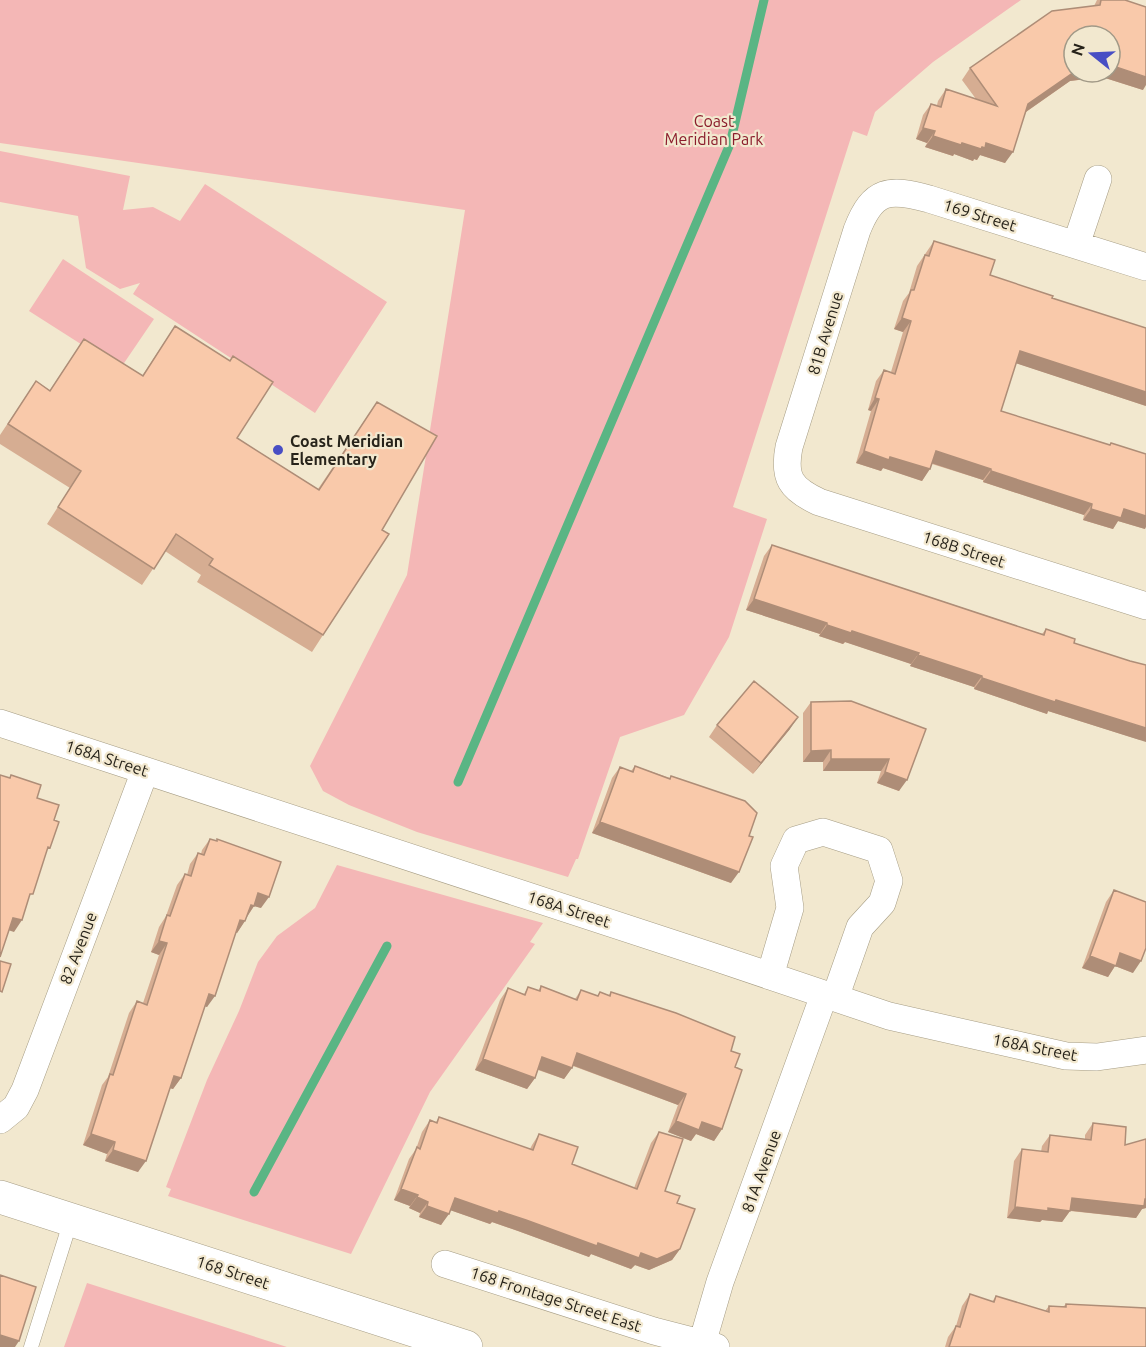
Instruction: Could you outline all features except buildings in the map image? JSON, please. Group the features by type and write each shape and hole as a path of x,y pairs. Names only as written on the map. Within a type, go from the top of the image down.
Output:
{"main road":[{"name":"168 Street","path":"0,1197 466,1347"}],"street":[{"path":"1076,245 1098,179"},
{"name":"169 Street","path":"882,195 896,192 923,198 1146,267"},
{"name":"81B Avenue","path":"789,480 787,472 789,447 857,230 866,210 882,195"},
{"name":"168B Street","path":"789,480 802,493 819,502 1146,606"},
{"name":"168A Street","path":"0,723 889,1016 1051,1053 1097,1057 1146,1050"},
{"name":"82 Avenue","path":"1,1120 16,1107 22,1095 145,771"},
{"name":"81A Avenue","path":"706,1346 720,1282 830,997 860,927 882,903 889,881 879,850 823,832 796,840 784,866 790,909 770,976"},
{"name":"168 Frontage Street East","path":"445,1264 706,1346"}],"lane":[{"path":"31,1347 71,1220"}],"green space":[{"name":"Coast Meridian Park","path":"0,0 1021,0 933,62 875,112 867,136 853,131 733,507 767,519 729,637 684,715 620,737 578,859 568,877 417,832 349,805 323,791 310,766 407,575 465,210 0,143"},
{"path":"0,151 130,176 123,210 153,207 180,221 205,184 387,302 315,413 133,294 140,283 120,289 86,268 78,216 0,202"},
{"path":"63,259 154,319 120,369 29,311"},
{"path":"337,865 543,923 530,942 535,944 430,1092 351,1254 168,1196 171,1189 166,1187 207,1080 239,1011 258,962 277,936 315,908"},
{"path":"87,1283 287,1347 64,1347"}],"waterway":[{"path":"458,782 730,144 764,0"},
{"path":"254,1192 387,946"}],"place":[{"name":"Coast Meridian Elementary","path":"278,450"}]}
